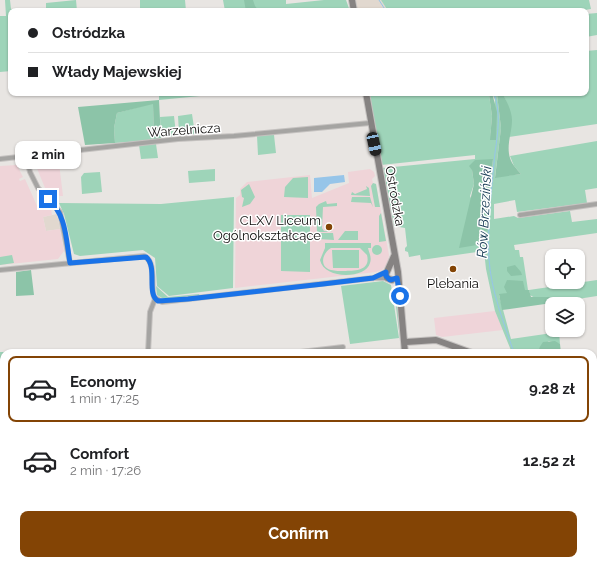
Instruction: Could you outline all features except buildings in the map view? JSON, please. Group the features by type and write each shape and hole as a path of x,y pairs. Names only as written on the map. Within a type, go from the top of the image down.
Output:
{"street":[{"name":"Ostródzka","path":"366,96 394,256 391,274"},
{"name":"Warzelnicza","path":"0,159 178,139 234,136 370,122"},
{"path":"26,156 30,172 38,188 60,212 70,263"},
{"path":"520,215 597,204"},
{"path":"0,270 146,257 151,265 153,295 155,299 150,312 148,349"},
{"path":"155,299 162,302 175,301 373,278 391,274 400,293 406,342 405,349"},
{"path":"406,342 436,340 461,349"},
{"path":"326,349 343,347"}],"shaded area":[{"path":"356,0 381,0 386,8 357,8"},
{"path":"58,155 63,196 60,196 45,188 34,161 36,158"},
{"path":"17,165 23,177 19,179 20,181 25,179 37,206 46,205 51,208 52,215 43,217 46,231 60,229 64,251 58,259 0,265 0,166"},
{"name":"CLXV Liceum Ogólnokształcące","path":"370,169 374,172 375,176 372,179 373,183 376,184 389,255 388,264 382,270 376,272 235,288 236,198 240,195 240,189 247,182 310,175 312,198 349,183 348,172"},
{"path":"57,214 60,229 46,231 43,217"},
{"path":"495,311 503,330 442,337 436,335 434,318"}],"green space":[{"path":"5,0 10,0 11,8 8,8 8,71 0,72 0,16 6,16"},
{"path":"76,0 77,8 46,8 46,3"},
{"path":"140,0 185,0 186,8 140,8"},
{"path":"223,0 286,0 286,4 324,0 346,0 349,8 224,8"},
{"path":"244,0 253,0 257,8 245,8"},
{"path":"381,0 589,0 591,9 589,8 386,8"},
{"path":"597,13 597,35 589,36 589,14"},
{"path":"597,50 597,124 509,137 510,115 503,96 589,96 589,51"},
{"path":"159,96 200,96 159,100"},
{"path":"370,96 489,96 492,116 490,140 495,100 493,96 497,96 501,128 495,177 521,174 514,166 510,156 597,141 597,188 585,190 587,203 517,212 515,200 494,204 494,219 514,216 518,218 570,211 572,222 597,219 597,233 514,245 515,250 519,250 520,257 523,257 528,290 499,295 511,339 545,334 545,337 559,337 560,344 549,341 539,349 510,349 495,311 486,269 484,251 421,260 420,255 409,257 408,252 405,251 407,246 405,228 394,226 383,168 475,159 475,155 381,165","holes":["493,159 490,188 489,229 484,230 470,196 474,184 472,170"]},
{"path":"489,96 493,96 497,112 496,140 490,140 492,116"},
{"path":"497,96 504,96 509,106 512,117 512,125 509,153 513,165 521,174 495,178 501,128"},
{"path":"159,100 161,140 154,140 153,104 117,113 114,128 115,143 85,145 78,107"},
{"path":"153,103 154,140 115,143 114,128 117,113"},
{"path":"192,114 195,134 182,135 179,133 178,116"},
{"path":"174,116 176,134 174,136 161,137 160,117"},
{"path":"274,135 276,153 258,155 257,136"},
{"path":"156,144 158,158 141,159 139,145"},
{"path":"493,159 490,188 489,230 484,231 483,244 459,248 474,184 472,170 469,166 475,160"},
{"path":"215,169 215,181 189,183 188,171"},
{"path":"100,172 102,192 82,194 81,177 84,173"},
{"path":"308,177 308,198 284,197 285,187 293,178"},
{"path":"373,183 376,184 380,207 375,207 371,186"},
{"path":"249,184 255,197 250,204 242,207 244,198 242,197 241,190"},
{"path":"366,186 369,188 370,196 351,195 352,192 355,194 367,189"},
{"path":"234,197 233,288 169,296 157,286 155,258 143,250 80,256 74,254 64,214 59,203 161,204"},
{"path":"352,197 370,197 373,207 371,203 351,202"},
{"path":"326,201 327,204 337,203 337,206 323,207 322,228 324,231 333,232 317,232 316,207"},
{"path":"381,213 386,241 379,242 379,216"},
{"path":"281,215 310,215 310,272 281,271"},
{"path":"345,231 358,231 358,240 338,240"},
{"path":"317,233 333,233 334,240 318,239 316,236"},
{"path":"325,243 371,243 371,248 368,248 371,261 367,268 361,272 345,275 337,274 323,267 320,260 325,248","holes":["331,248 360,248 367,255 368,260 367,264 361,269 353,271 336,271 327,268 323,263 324,256"]},
{"path":"375,245 379,245 381,246 381,254 375,255 372,252 372,248"},
{"path":"332,250 359,250 359,268 333,268"},
{"path":"12,255 14,263 0,265 0,257"},
{"path":"515,265 522,275 511,276 507,271 507,267"},
{"path":"31,270 34,295 16,296 16,272"},
{"path":"507,280 523,281 525,290 529,290 531,297 545,297 545,304 502,310 499,294 507,293 504,287"},
{"path":"597,280 597,296 585,298 535,298 530,295 529,290 545,288 545,289 585,289 585,282"},
{"path":"383,281 391,285 399,338 350,344 341,286"},
{"path":"156,286 168,297 199,294 200,297 162,298 157,295"},
{"path":"394,288 398,299 400,340 394,290"},
{"path":"555,341 560,344 561,349 539,349 543,342"}],"water":[{"path":"344,175 345,182 330,184 322,192 314,192 314,178"}],"waterway":[{"name":"Rów Brzeziński","path":"379,0 384,8"},
{"name":"Rów Brzeziński","path":"495,96 498,108 498,123 490,206 489,259 495,295 513,349"}],"place":[{"name":"CLXV Liceum Ogólnokształcące","path":"329,227"},
{"name":"Plebania","path":"453,269"}],"route":[{"path":"48,199 58,208 61,215 70,263 142,256 146,257 151,265 153,295 158,301 162,302 373,278 386,272 387,278 390,280 397,278 400,296"}]}
